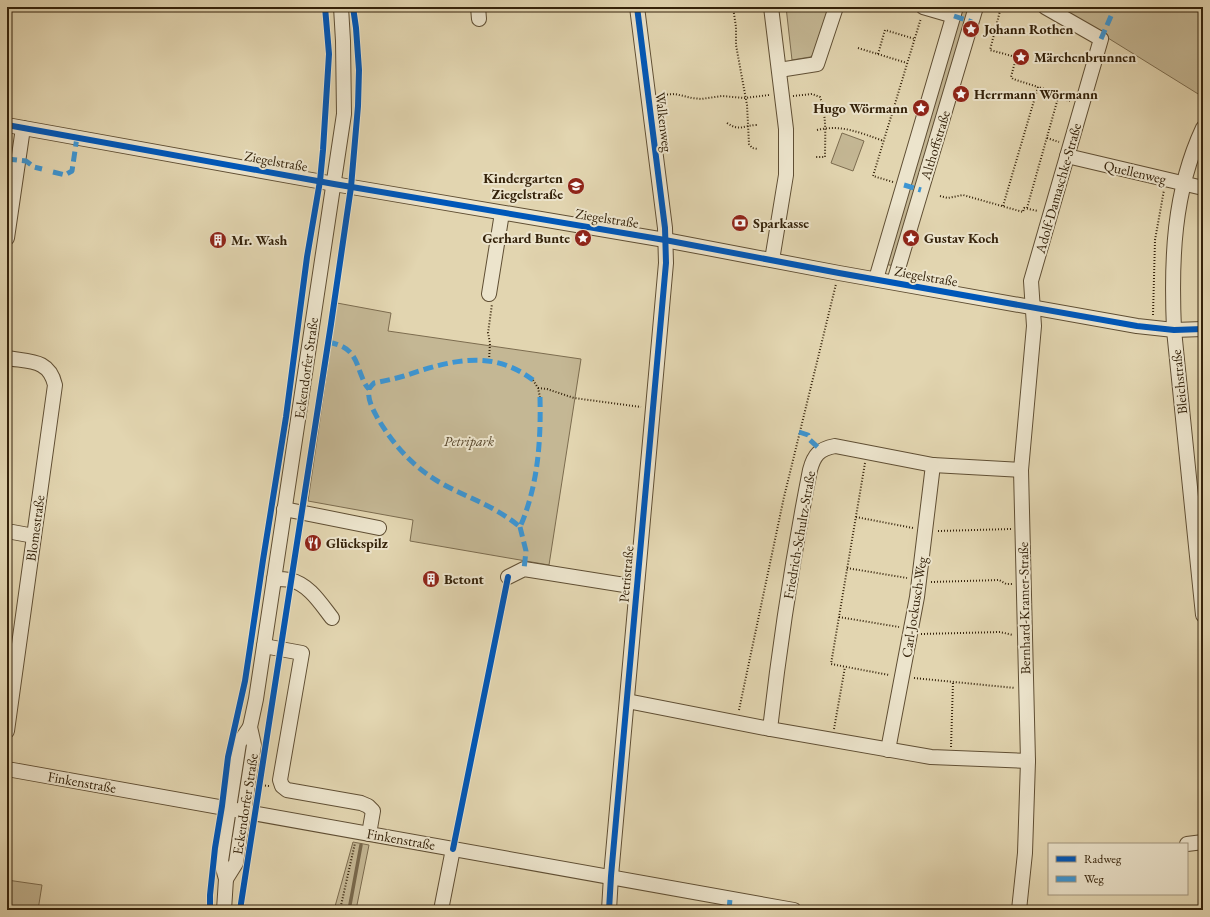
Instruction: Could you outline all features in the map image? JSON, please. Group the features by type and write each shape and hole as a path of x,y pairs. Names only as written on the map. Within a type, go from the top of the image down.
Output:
{"street":[{"name":"Eckendorfer Straße","path":"224,910 226,879 221,861 229,807 239,743 250,727 256,700 344,114 344,41 341,7"},
{"name":"Walkenweg","path":"637,7 665,228 665,240"},
{"path":"771,7 786,130 786,174 772,260"},
{"path":"779,70 817,64 836,7"},
{"path":"923,7 955,12"},
{"name":"Althoffstraße","path":"894,282 976,7"},
{"name":"Adolf-Damaschke-Straße","path":"1032,307 1031,281 1101,39 1045,7"},
{"name":"Althoffstraße","path":"876,279 955,12"},
{"name":"Ziegelstraße","path":"7,125 334,184 665,240 839,273 1153,328 1174,330 1203,329"},
{"path":"7,238 24,128"},
{"name":"Bleichstraße","path":"1203,128 1183,183 1173,249 1174,330 1203,615"},
{"name":"Quellenweg","path":"1067,156 1203,188"},
{"path":"489,294 502,213"},
{"name":"Petristraße","path":"609,910 666,263 665,240"},
{"name":"Bernhard-Kramer-Straße","path":"1020,910 1025,853 1028,761 1021,470 1034,326 1032,307"},
{"name":"Blomestraße","path":"7,358 36,363 46,367 52,375 54,385 7,730"},
{"name":"Friedrich-Schultz-Straße","path":"770,729 776,673 796,542 812,459 826,448 835,446 933,464 1021,470"},
{"name":"Carl-Jockusch-Weg","path":"888,750 917,597 933,464"},
{"path":"284,509 379,528"},
{"path":"7,531 34,536"},
{"path":"508,577 524,569 637,587"},
{"path":"274,579 291,580 304,586 312,593 332,618"},
{"path":"264,646 302,652 280,780 282,786 286,790 361,803 368,806 373,811 363,833"},
{"path":"627,701 770,729 932,757 1028,761"},
{"name":"Eckendorfer Straße","path":"226,879 236,863 254,745 250,727"},
{"name":"Finkenstraße","path":"7,769 229,807 363,833 611,876 794,910"},
{"path":"1188,844 1203,842"},
{"path":"441,910 453,849"}],"path":[{"path":"733,7 736,27 736,45 747,105 749,144 752,148 758,149"},
{"path":"904,185 873,176 923,7"},
{"path":"940,196 948,198 963,195 1023,212 1024,208 1027,208 1058,98 1058,93 1013,79 1011,77 1016,58 990,50 1001,7"},
{"path":"878,54 885,30 914,39"},
{"path":"858,48 907,63"},
{"path":"1003,206 1038,87"},
{"path":"648,97 675,94 701,99 722,96 745,98 812,94 820,97 825,113 825,157 816,157"},
{"path":"1058,98 1082,104"},
{"path":"727,123 739,129 748,125 758,124"},
{"path":"817,130 834,127 854,131 884,141"},
{"path":"1153,328 1155,240 1166,180"},
{"path":"1027,208 1050,215"},
{"path":"736,722 784,497 839,273"},
{"path":"489,294 492,304 488,333 490,343 489,360"},
{"path":"533,380 538,388 540,397"},
{"path":"538,388 547,389 574,398 653,409"},
{"path":"866,452 831,664 902,677 1009,688 1026,688"},
{"path":"847,568 911,579 919,582 998,580 1006,584 1024,584"},
{"path":"839,617 903,628 916,634 1000,632 1008,635 1025,635"},
{"path":"832,740 845,667"},
{"path":"951,758 953,682"},
{"path":"340,910 363,833"}],"green space":[{"path":"786,7 831,7 816,53 810,57 792,60"},
{"path":"961,7 972,7 895,266 884,264"},
{"path":"1058,7 1203,7 1203,97"},
{"path":"842,133 864,141 853,171 831,163"},
{"name":"Petripark","path":"337,303 391,313 388,331 581,359 549,565 410,541 413,520 308,501"},
{"path":"353,842 369,845 356,910 334,910"},
{"path":"7,880 42,885 38,910 7,910"}],"waterway":[{"path":"349,910 361,845"}],"marked path":[{"path":"1101,39 1115,7"},
{"path":"954,16 972,22"},
{"path":"53,172 65,175 72,171 77,137"},
{"path":"7,159 26,161 34,167 42,169"},
{"path":"904,185 921,190"},
{"path":"328,342 345,348 353,355 369,389"},
{"path":"533,380 517,370 501,364 470,360 437,366 374,383 369,389 369,398 378,419 390,438 420,469 449,488 490,507 520,527 531,496 535,479 539,447 540,397"},
{"path":"799,432 808,435 810,440 821,450"},
{"path":"520,527 526,551 524,569"},
{"path":"729,910 730,899"}],"cycle path":[{"path":"210,910 210,895 215,848 228,757 245,681 286,417 307,257 320,181 329,54 325,7"},
{"path":"240,910 351,187 358,106 359,70 353,7"},
{"path":"609,910 666,263 665,228 637,7"},
{"path":"7,125 334,184 665,240 839,273 1137,326 1174,330 1203,329"},
{"path":"453,849 508,577"}],"place":[{"name":"Johann Rothen","path":"971,29"},
{"name":"Märchenbrunnen","path":"1021,57"},
{"name":"Herrmann Wörmann","path":"961,94"},
{"name":"Hugo Wörmann","path":"921,108"},
{"name":"Kindergarten Ziegelstraße","path":"576,186"},
{"name":"Sparkasse","path":"740,223"},
{"name":"Gerhard Bunte","path":"583,238"},
{"name":"Gustav Koch","path":"911,238"},
{"name":"Mr. Wash","path":"218,240"},
{"name":"Glückspilz","path":"313,543"},
{"name":"Betont","path":"431,579"}]}
